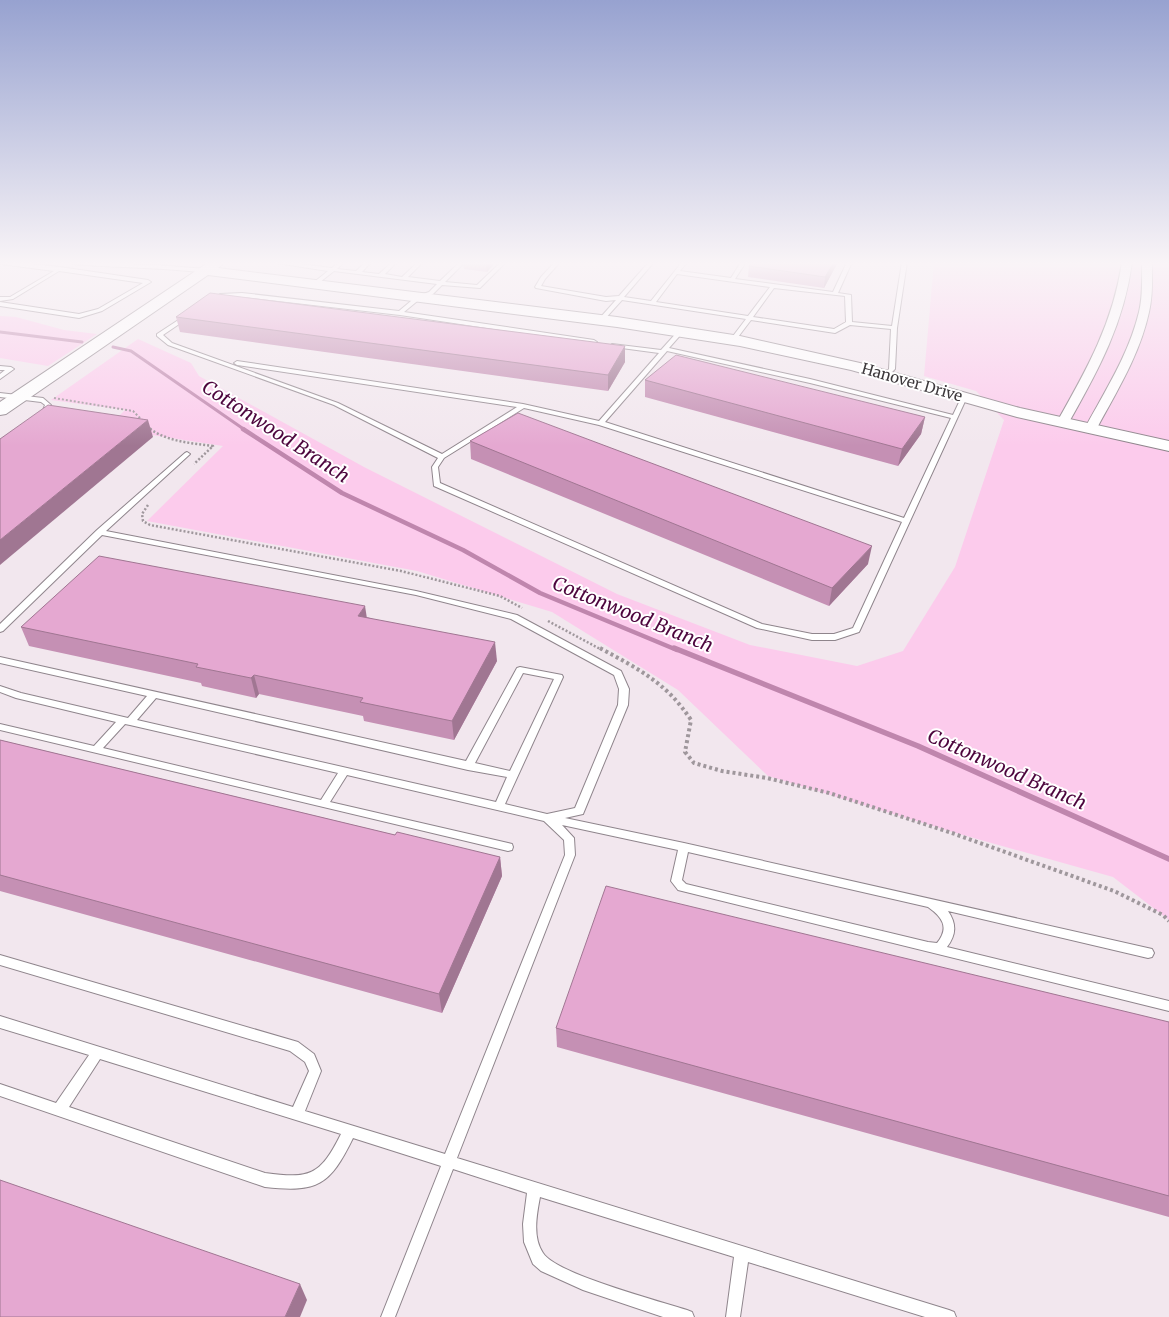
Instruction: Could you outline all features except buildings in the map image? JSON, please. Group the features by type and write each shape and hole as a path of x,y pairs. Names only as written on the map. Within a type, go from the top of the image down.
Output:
{"street":[{"path":"0,410 127,323"},
{"name":"Hanover Drive","path":"626,323 681,331 811,356 886,375 964,398 1169,446"},
{"path":"1063,422 1106,346 1114,323"},
{"path":"1091,428 1126,363 1141,323"}],"lane":[{"path":"176,323 159,335 170,344 336,404 442,458"},
{"path":"473,323 665,351 810,381 954,417"},
{"path":"732,340 745,323"},
{"path":"785,323 835,331 847,323"},
{"path":"860,323 894,328"},
{"path":"886,375 892,369 895,323"},
{"path":"601,423 681,331"},
{"path":"219,361 523,406 601,423 906,521"},
{"path":"0,368 11,370 0,377"},
{"path":"0,395 43,400 48,405 46,411 38,416"},
{"path":"523,406 442,458 435,467 437,484 760,626 812,637 835,637 856,630 964,398"},
{"path":"0,629 100,532 188,454"},
{"path":"100,532 416,593 514,617 618,673 624,689 624,704 579,810 547,818"},
{"path":"0,618 10,620"},
{"path":"0,660 512,775"},
{"path":"468,766 520,670 559,677 499,806"},
{"path":"0,689 19,696 547,818 684,847 1148,953"},
{"path":"96,750 153,695"},
{"path":"0,727 508,847"},
{"path":"323,804 345,771"},
{"path":"388,1317 570,855 569,838 547,818"},
{"path":"684,847 676,881 682,887 1169,1006"},
{"path":"928,948 940,948 946,941 949,930 948,919 943,911 931,903"},
{"path":"0,960 294,1046 310,1058 315,1071 297,1114"},
{"path":"0,1022 949,1317"},
{"path":"59,1110 98,1052"},
{"path":"0,1090 265,1180 294,1184 317,1179 336,1161 350,1131"},
{"path":"535,1188 529,1215 531,1240 538,1261 567,1278 687,1317"},
{"path":"733,1317 742,1252"}],"shaded area":[{"path":"0,323 40,323 64,330 97,334 48,366 0,358"},
{"path":"929,323 1169,323 1169,920 1113,877 956,833 768,776 678,690 552,612 417,571 147,521 223,446 107,428 125,410 51,400 138,339 191,363 199,376 364,467 617,594 750,645 857,666 903,651 955,567 1004,420 976,391 924,376"}],"waterway":[{"name":"Cottonwood Branch","path":"0,332 82,342"},
{"name":"Cottonwood Branch","path":"113,347 131,351 245,430"},
{"name":"Cottonwood Branch","path":"243,429 342,493 463,550 540,593 677,650"},
{"name":"Cottonwood Branch","path":"674,648 918,746 1169,859"}]}
